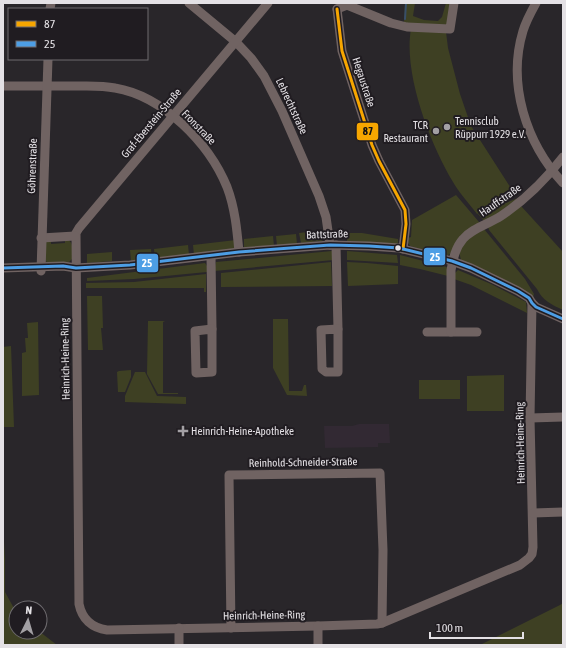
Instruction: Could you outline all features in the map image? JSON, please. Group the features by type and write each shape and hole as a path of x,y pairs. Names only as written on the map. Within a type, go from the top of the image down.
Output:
{"street":[{"name":"Lebrechtstraße","path":"190,3 236,42 260,70 282,110 323,207 333,245 338,328 338,372 326,372 322,369 321,330 338,328"},
{"name":"Graf-Eberstein-Straße","path":"75,236 78,228 268,3"},
{"path":"330,3 337,9 346,5 391,23 414,27 450,29 454,3"},
{"path":"536,3 522,32 518,63 518,86 522,109 529,130 552,171 563,183"},
{"name":"Hegaustraße","path":"337,9 342,51 372,145 405,210 406,224 403,249"},
{"name":"Göhrenstraße","path":"40,270 48,60"},
{"name":"Fronstraße","path":"3,86 106,86 125,90 152,101 172,117 202,145 223,178 235,212 239,252"},
{"name":"Hauffstraße","path":"451,332 450,279 452,261 457,248 464,238 470,233 494,220 522,200 552,171 563,157"},
{"path":"41,238 75,236 76,268"},
{"name":"Battstraße","path":"3,274 68,266 76,268 130,265 239,252 333,245 403,249 452,261 471,268 518,291 529,298 532,303 541,310 563,319"},
{"path":"211,256 212,328 212,372 196,373 195,331 212,328"},
{"name":"Battstraße","path":"3,268 40,270"},
{"name":"Heinrich-Heine-Ring","path":"76,268 80,610 88,622 98,629 371,625 382,623 526,562 532,554 533,547 530,418 532,303"},
{"path":"427,332 477,332"},
{"path":"530,418 563,417"},
{"name":"Reinhold-Schneider-Straße","path":"231,628 229,475 380,473 383,550 382,623"},
{"path":"533,513 563,512"},
{"path":"318,626 318,645"},
{"path":"179,628 179,645"}],"shaded area":[{"path":"359,424 389,424 390,443 378,443 378,447 325,448 324,426 352,426"}],"green space":[{"path":"405,3 415,3 413,16 424,20 438,21 442,17 446,3 452,3 448,25 404,23"},
{"name":"Tennisclub Rüppurr 1929 e.V.","path":"411,29 446,32 448,48 460,94 471,126 516,196 477,214 455,186 444,166 420,108 411,66"},
{"path":"456,195 479,222 478,226 452,253 446,256 410,246 408,243 408,238 411,237 412,220"},
{"path":"518,198 519,199 485,222 478,214"},
{"path":"521,206 563,252 563,310 551,304 539,293 489,230 488,227"},
{"path":"484,229 525,279 534,294 533,297 461,260 459,252 467,239"},
{"path":"326,230 326,237 322,241 301,243 299,233"},
{"path":"347,233 362,233 398,239 398,243 396,245 347,241"},
{"path":"296,234 297,244 277,246 276,236"},
{"path":"273,236 274,246 244,247 244,239"},
{"path":"65,238 72,244 72,259 69,262 47,262 44,260 44,242 51,239 51,244 65,243"},
{"path":"236,240 234,249 194,255 193,245"},
{"path":"188,245 189,255 155,259 154,249"},
{"path":"151,249 152,259 131,261 130,250"},
{"path":"332,251 334,260 214,271 216,262"},
{"path":"347,251 397,255 398,263 347,260"},
{"path":"112,252 112,261 87,263 87,254"},
{"path":"400,255 447,267 448,276 400,265"},
{"path":"331,262 332,286 221,287 221,273"},
{"path":"347,262 398,266 398,284 348,286"},
{"path":"205,263 207,266 207,272 134,279 87,281 87,278"},
{"path":"458,270 491,284 526,302 527,313 471,285 454,279 455,273"},
{"path":"206,274 206,292 204,292 204,288 86,288 86,283 134,282"},
{"path":"87,296 102,296 103,328 101,328 103,350 88,350"},
{"path":"273,319 288,319 289,391 302,391 304,385 306,385 307,396 287,395 273,368"},
{"path":"148,321 165,321 163,322 163,393 178,394 158,394 147,374"},
{"path":"38,322 39,395 22,396 22,353 26,352 25,338 28,338 27,323"},
{"path":"11,346 14,427 3,427 3,347"},
{"path":"131,370 131,377 125,392 118,392 117,372"},
{"path":"135,372 145,372 157,396 186,397 186,404 125,402 125,396"},
{"path":"504,375 504,411 467,411 467,376"},
{"path":"419,380 460,380 460,399 419,399"},
{"path":"3,522 5,592 9,600 8,600 8,640 48,640 48,638 57,645 3,645"},
{"path":"563,603 563,645 480,645 560,605"}],"waterway":[{"path":"405,19 406,3"}],"transit line":[{"name":"87","path":"337,9 342,51 372,145 405,210 406,224 403,249"},
{"name":"25","path":"3,268 63,266 76,268 130,265 239,252 330,245 399,248 452,261 471,268 518,291 529,298 536,307 563,319"}],"place":[{"name":"Tennisclub Rüppurr 1929 e.V.","path":"447,127"},
{"name":"TCR Restaurant","path":"436,131"},
{"name":"Heinrich-Heine-Apotheke","path":"183,431"}]}
